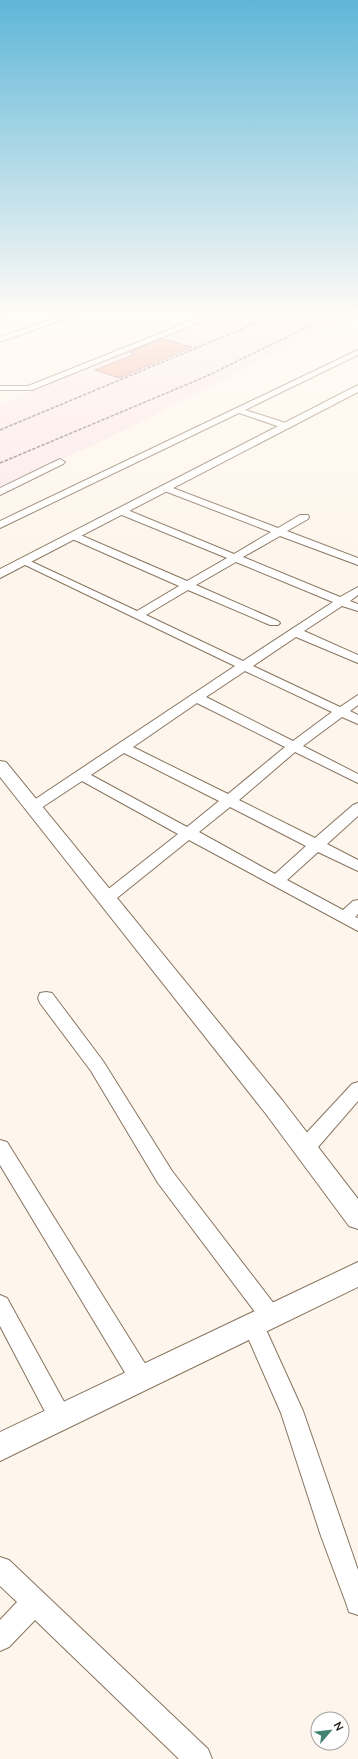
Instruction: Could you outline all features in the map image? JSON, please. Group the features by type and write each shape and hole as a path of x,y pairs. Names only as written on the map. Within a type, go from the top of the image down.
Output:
{"street":[{"path":"0,525 269,395"},
{"path":"0,574 345,395"},
{"path":"238,410 286,426"},
{"path":"0,492 60,462"},
{"path":"165,488 358,562"},
{"path":"121,512 358,608"},
{"path":"138,616 304,516"},
{"path":"74,536 274,623"},
{"path":"24,562 246,665 358,720"},
{"path":"33,807 358,590"},
{"path":"295,632 358,659"},
{"path":"197,698 358,779"},
{"path":"107,898 230,800 293,747 358,699"},
{"path":"123,747 358,866"},
{"path":"0,766 107,898 305,1148 358,1218"},
{"path":"81,775 351,921 358,905"},
{"path":"276,881 358,808"},
{"path":"46,998 97,1066 165,1177 262,1320 333,1536 358,1603"},
{"path":"305,1148 358,1089"},
{"path":"0,1148 141,1378"},
{"path":"0,1447 358,1274"},
{"path":"0,1305 60,1417"},
{"path":"0,1569 198,1759"},
{"path":"0,1638 34,1602"}],"shaded area":[{"path":"23,395 194,395 111,437 0,487 0,405"}],"railway":[{"path":"0,430 84,395"},
{"path":"0,463 162,395"}]}
